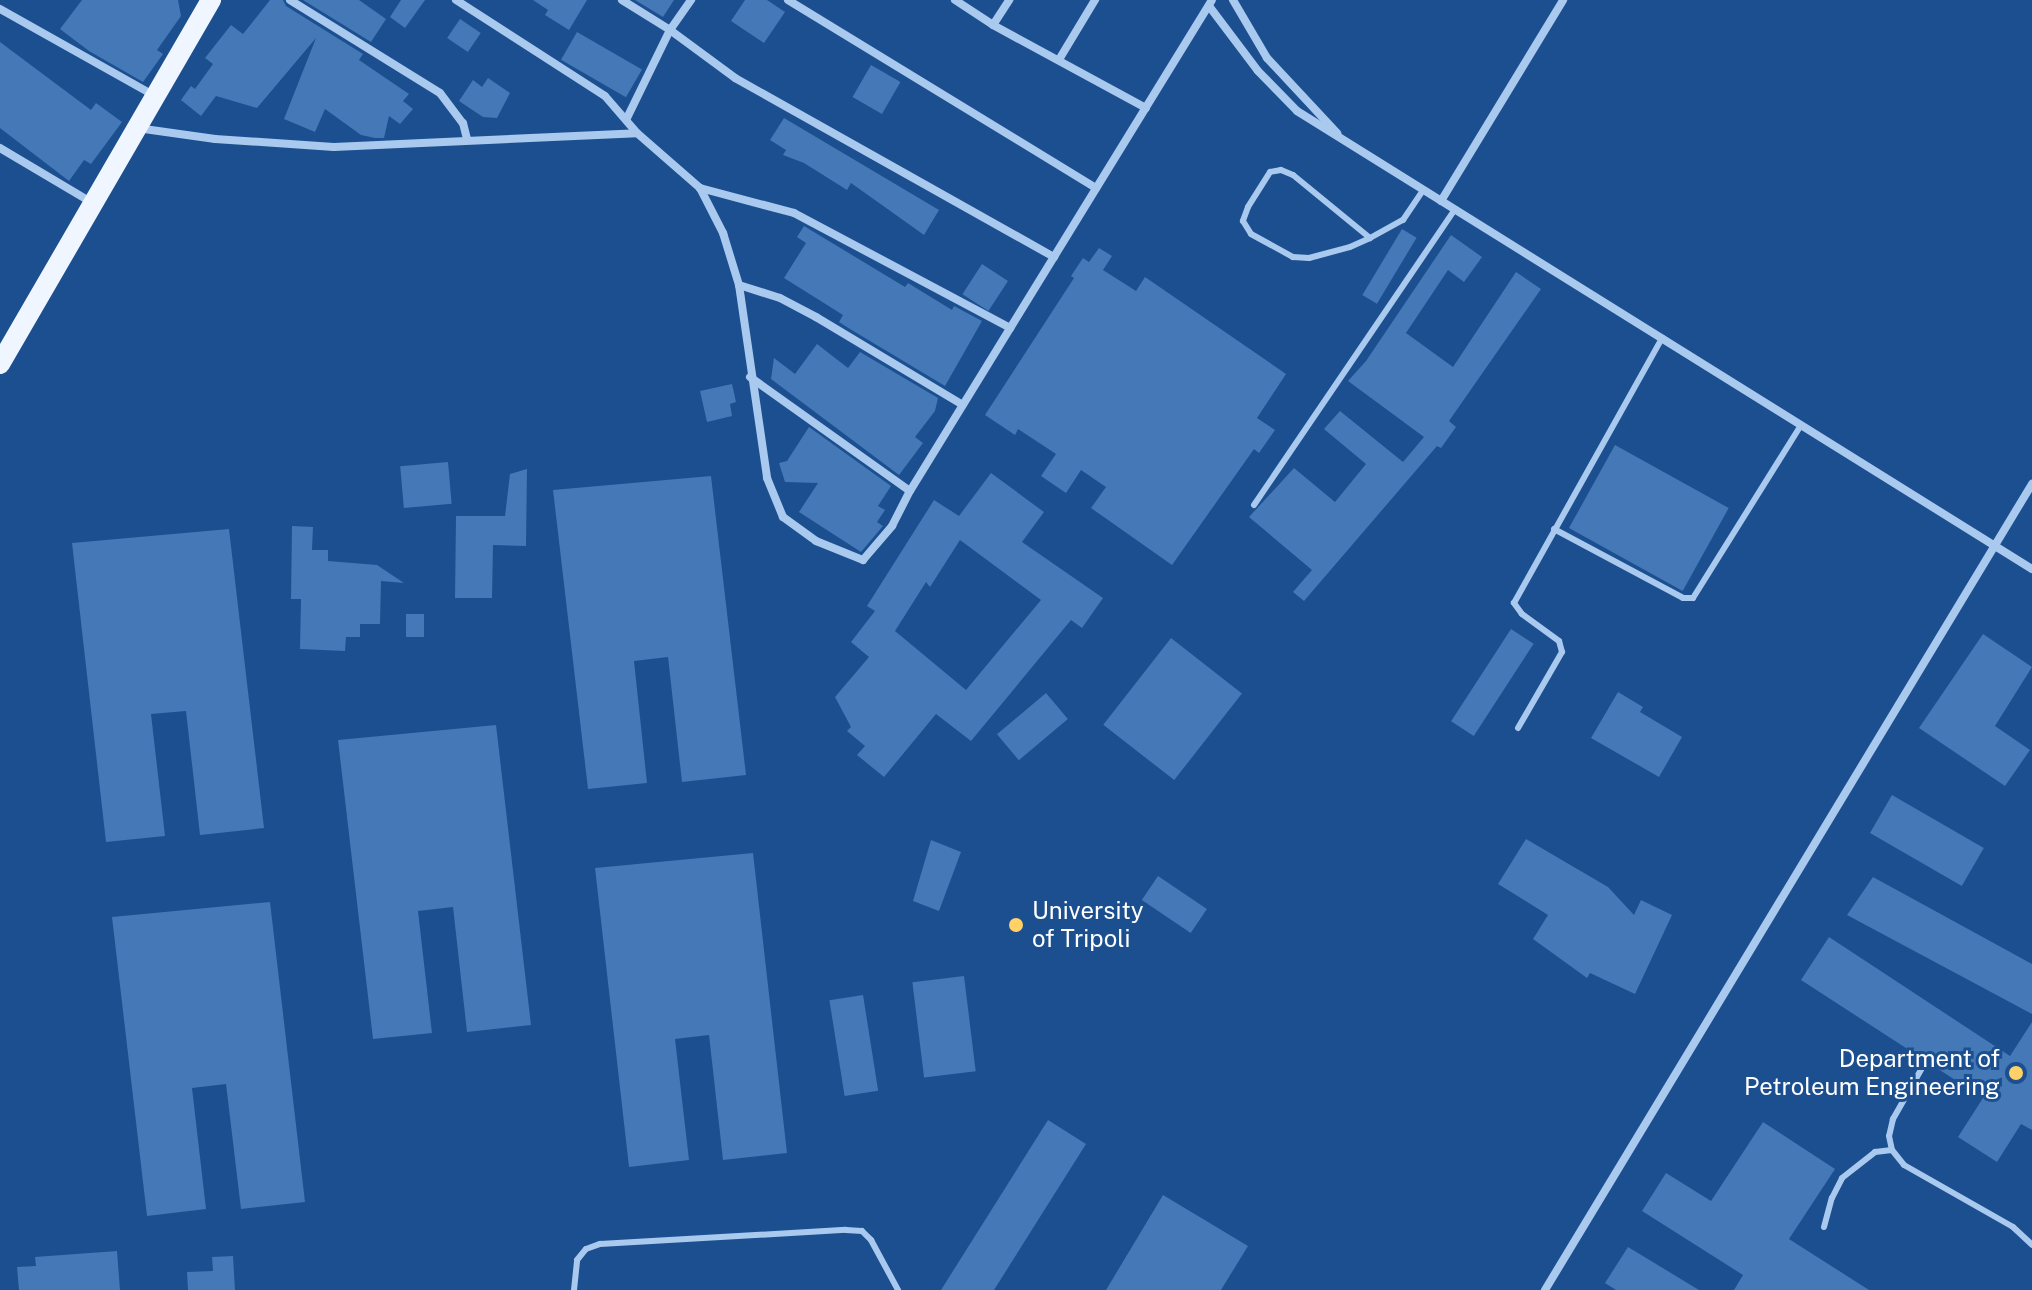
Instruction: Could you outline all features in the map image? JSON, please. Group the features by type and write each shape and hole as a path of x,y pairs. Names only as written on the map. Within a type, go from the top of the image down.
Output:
{"main road":[{"path":"0,364 91,202 211,0"}],"street":[{"path":"290,0 440,93 463,123 467,139"},
{"path":"456,0 579,77 700,188 723,233 739,285 767,478 783,517 795,529 863,560 884,539 910,491 1210,3 1258,71 1297,111 2032,569"},
{"path":"622,0 670,30 735,78 1054,257"},
{"path":"627,118 670,30 691,0"},
{"path":"788,0 1096,188"},
{"path":"955,0 993,25 1060,58 1146,108"},
{"path":"993,25 1009,0"},
{"path":"1060,58 1095,0"},
{"path":"1233,0 1267,58 1346,142"},
{"path":"1441,201 1563,0"},
{"path":"0,9 155,97"},
{"path":"136,128 215,139 334,147 637,133"},
{"path":"0,148 91,202"},
{"path":"700,188 794,213 1010,328"},
{"path":"739,285 780,298 816,317 963,405"},
{"path":"750,377 910,491"},
{"path":"1545,1290 2032,484"}],"lane":[{"path":"1370,238 1293,175 1281,170 1270,172 1243,221 1251,234 1293,257 1309,258 1370,238 1411,213 1423,190"},
{"path":"1254,505 1455,209"},
{"path":"1518,728 1562,652 1559,641 1522,614 1514,603 1662,338"},
{"path":"1554,529 1683,598 1693,598 1801,425"},
{"path":"1922,1068 1893,1119 1889,1136 1892,1150 1904,1165 2013,1227 2032,1245"},
{"path":"1824,1227 1832,1198 1842,1178 1875,1152 1892,1150"},
{"path":"574,1290 577,1260 586,1249 600,1244 846,1230 862,1231 871,1240 898,1290"}],"building":[{"path":"82,0 178,0 181,16 157,50 163,54 143,82 89,51 60,29"},
{"path":"270,0 283,0 286,6 363,54 359,60 409,94 403,101 413,109 400,124 389,116 384,138 361,135 325,109 315,132 284,119 316,38 257,108 216,96 201,116 181,100 191,86 195,89 213,64 205,58 231,25 243,34"},
{"path":"303,0 359,0 386,19 371,42"},
{"path":"401,0 425,0 405,28 390,17"},
{"path":"533,0 587,0 569,30 545,15 548,10"},
{"path":"635,0 674,0 663,17"},
{"path":"745,0 767,0 785,12 764,43 731,21"},
{"path":"460,19 481,33 468,52 447,38"},
{"path":"577,32 642,70 626,97 561,60"},
{"path":"0,42 91,110 96,103 122,122 91,164 84,160 69,181 0,128"},
{"path":"871,65 900,82 882,114 852,97"},
{"path":"488,78 510,93 497,118 483,117 459,101 473,80 482,87"},
{"path":"784,118 939,210 924,235 851,183 847,190 804,163 783,155 786,150 770,140"},
{"path":"804,226 905,287 908,283 952,310 954,306 982,321 945,386 839,322 843,315 784,278 806,243 797,237"},
{"path":"1402,229 1417,238 1377,304 1362,295"},
{"path":"1451,235 1482,257 1464,282 1448,270 1406,333 1453,367 1516,272 1541,289 1449,421 1456,427 1441,448 1437,446 1304,601 1293,592 1312,570 1249,517 1294,468 1335,502 1366,464 1324,429 1340,411 1403,462 1424,437 1348,381 1366,361"},
{"path":"1099,248 1112,256 1103,270 1136,291 1145,277 1286,374 1257,418 1275,430 1259,453 1254,449 1172,565 1091,508 1106,487 1081,470 1066,493 1041,476 1056,454 1018,429 1015,435 985,415 1074,278 1071,276 1083,258 1089,262"},
{"path":"982,264 1008,281 988,311 962,294"},
{"path":"817,344 848,368 860,352 938,398 935,411 915,437 923,443 899,475 771,379 774,358 795,374"},
{"path":"732,384 736,402 730,404 732,416 707,422 700,391"},
{"path":"809,427 891,486 878,506 885,510 877,522 883,526 861,552 799,512 818,483 785,482 779,463 787,461"},
{"path":"1615,445 1729,508 1683,591 1569,528"},
{"path":"448,462 452,504 404,508 400,466"},
{"path":"527,469 526,546 493,545 492,598 455,598 456,516 505,516 510,474"},
{"path":"991,473 1044,512 1022,542 1103,598 1082,628 1071,620 971,741 936,714 884,777 857,755 865,746 847,731 851,727 835,697 869,657 851,642 875,611 867,606 934,500 959,516","holes":["960,540 1041,600 966,690 895,631 926,582 930,587"]},
{"path":"711,476 746,775 682,782 668,657 634,661 647,783 588,789 553,490"},
{"path":"292,526 313,527 312,550 328,550 328,561 377,565 404,583 381,581 380,624 360,624 360,637 346,637 345,651 300,649 301,599 291,599"},
{"path":"229,529 264,828 200,835 186,711 151,714 165,836 106,842 72,543"},
{"path":"406,614 424,614 424,637 406,637"},
{"path":"1511,629 1534,644 1474,736 1451,721"},
{"path":"1983,634 2032,667 1995,726 2030,750 2005,786 1919,728"},
{"path":"1171,638 1242,693 1174,780 1103,725"},
{"path":"1618,692 1643,707 1640,712 1682,737 1659,777 1591,738"},
{"path":"1046,693 1068,719 1019,760 997,734"},
{"path":"496,725 531,1025 467,1032 453,907 418,911 432,1033 373,1039 338,740"},
{"path":"1892,795 1984,848 1962,886 1870,833"},
{"path":"1526,839 1608,887 1634,915 1641,900 1672,915 1635,994 1590,973 1587,978 1533,939 1548,915 1498,884"},
{"path":"931,840 961,852 939,911 913,901"},
{"path":"753,853 787,1153 723,1160 709,1035 675,1039 689,1160 629,1167 595,868"},
{"path":"1158,876 1207,909 1191,933 1142,900"},
{"path":"1873,877 2032,964 2032,1014 1847,915"},
{"path":"270,902 305,1202 241,1209 226,1084 192,1088 206,1209 147,1216 112,917"},
{"path":"1829,937 2010,1056 2032,1022 2032,1130 2021,1124 1997,1162 1958,1137 1983,1098 1801,980"},
{"path":"964,976 976,1071 924,1078 912,982"},
{"path":"863,995 878,1091 845,1096 829,1000"},
{"path":"1048,1120 1086,1144 994,1290 941,1290"},
{"path":"1763,1122 1835,1169 1789,1239 1869,1290 1734,1290 1743,1275 1642,1211 1666,1173 1711,1201"},
{"path":"1163,1195 1248,1246 1221,1290 1106,1290"},
{"path":"1628,1247 1699,1290 1616,1290 1605,1283"},
{"path":"117,1251 120,1290 19,1290 17,1267 36,1266 35,1257"},
{"path":"233,1256 235,1290 188,1290 187,1272 213,1271 212,1257"}],"place":[{"name":"University of Tripoli","path":"1016,925"},
{"name":"Department of Petroleum Engineering","path":"2016,1073"}]}
